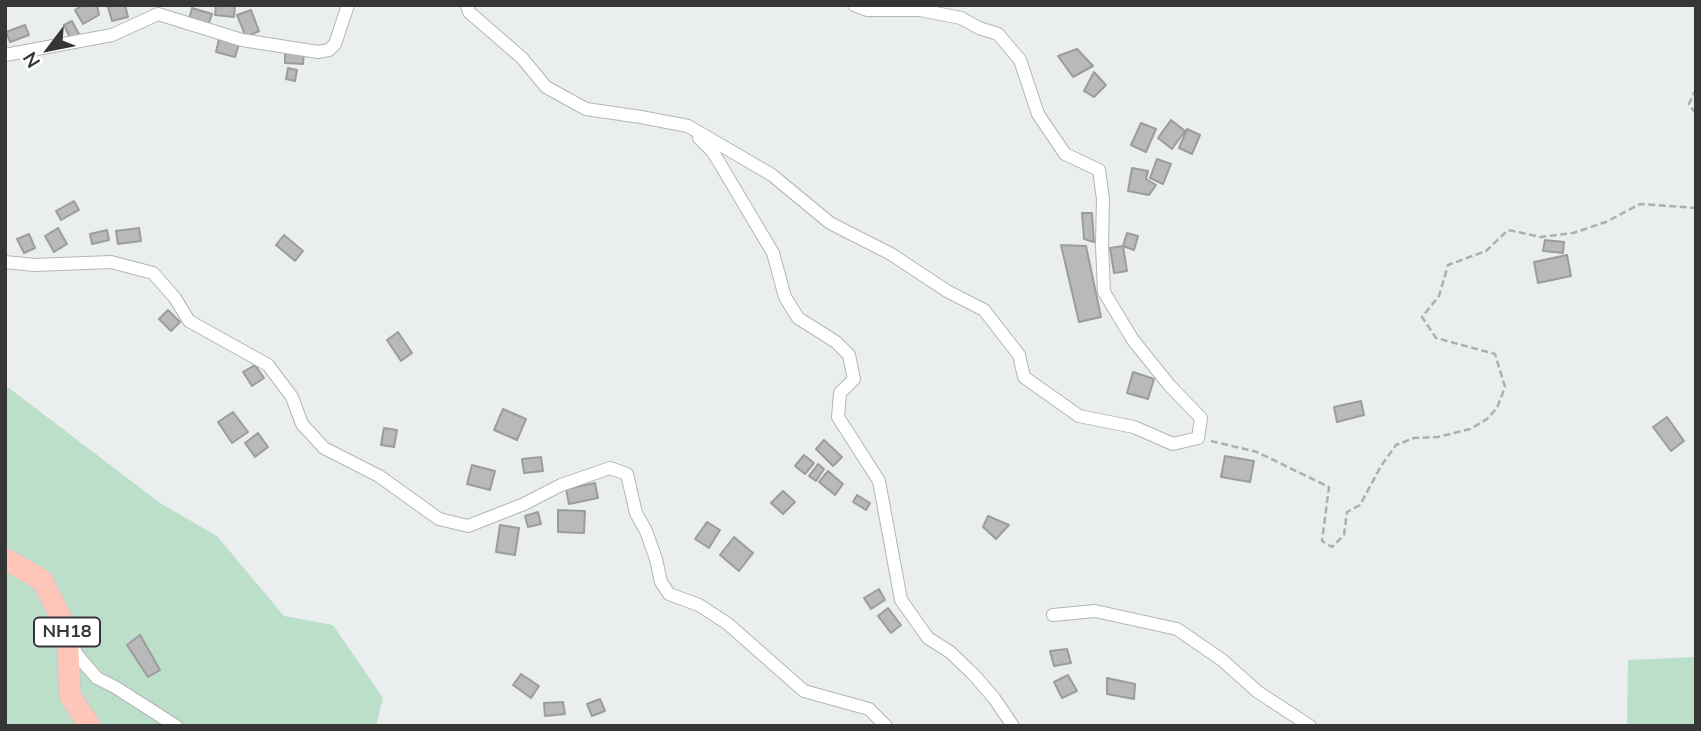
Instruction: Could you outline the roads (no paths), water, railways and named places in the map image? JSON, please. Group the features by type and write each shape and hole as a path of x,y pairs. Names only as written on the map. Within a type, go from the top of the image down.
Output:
{"main road":[{"name":"NH18","path":"5,559 42,580 67,630 71,696 90,726"}],"street":[{"path":"5,55 112,35 158,14 242,40 318,52 328,50 335,44 348,5"},
{"path":"467,5 469,12 522,58 546,87 586,109 688,126 772,175 830,223 891,254 984,310 1019,355 1024,377 1079,416 1134,427 1173,444 1198,438 1201,418 1170,386 1133,340 1104,292 1103,199 1099,170 1065,154 1038,114 1020,60 998,34 961,18 920,10 867,10 853,5"},
{"path":"688,126 713,152 773,253 785,297 798,318 836,342 849,355 854,379 840,393 838,417 878,481 901,600 928,638 950,652 973,674 1013,726"},
{"path":"5,262 34,265 111,262 153,273 189,321 268,365 292,397 302,424 324,448 379,477 439,519 468,526 524,504 561,485 610,468 627,474 636,513 650,540 661,582 669,594 699,605 728,624 804,691 869,709 886,726"},
{"path":"1054,615 1095,611 1177,629 1222,660 1258,692 1310,726"},
{"path":"67,630 77,655 97,678 176,726"}]}
